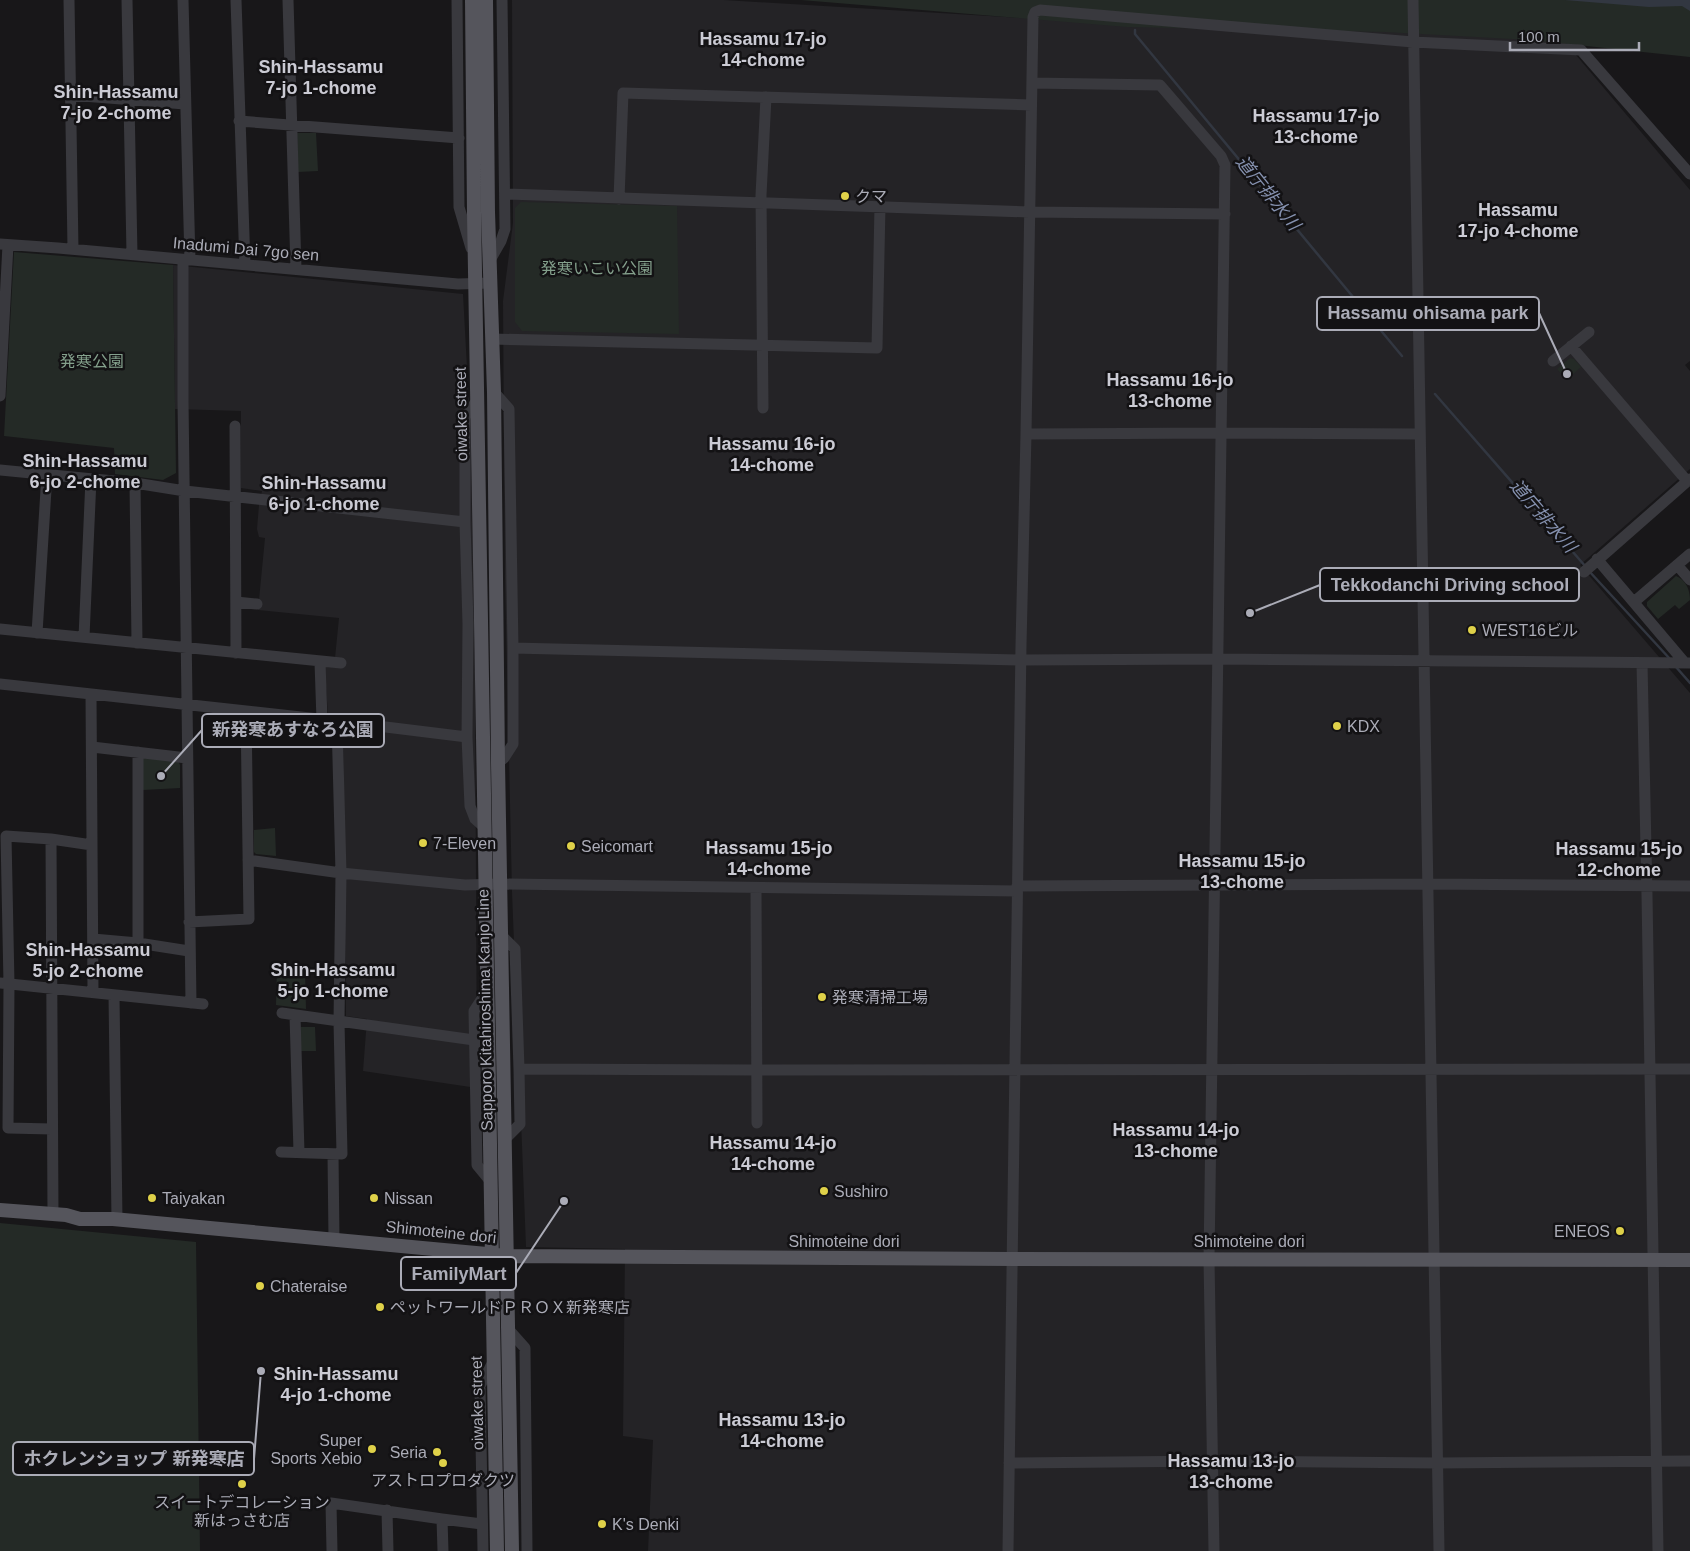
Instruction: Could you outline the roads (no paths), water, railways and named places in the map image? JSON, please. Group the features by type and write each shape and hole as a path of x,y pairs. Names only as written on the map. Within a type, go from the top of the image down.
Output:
{"main road":[{"name":"oiwake street","path":"472,0 483,283 478,399 485,828"},
{"name":"oiwake street","path":"482,264 488,48 486,0"},
{"name":"oiwake street","path":"483,283 492,339 494,392 498,763"},
{"name":"Sapporo Kitahiroshima Kanjo Line","path":"498,763 508,1256"},
{"name":"Sapporo Kitahiroshima Kanjo Line","path":"485,828 492,1255"},
{"name":"Shimoteine dori","path":"0,1210 66,1215 80,1219 117,1220 508,1256 1690,1260"},
{"name":"oiwake street","path":"492,1255 497,1551"},
{"name":"oiwake street","path":"508,1256 512,1551"}],"street":[{"path":"69,0 73,249"},
{"path":"127,0 132,254"},
{"path":"5,984 197,1004 190,951 189,922 185,491 187,260 183,0"},
{"path":"236,0 245,265"},
{"path":"288,0 296,270"},
{"path":"457,0 459,207 482,264 501,241 505,229 502,0"},
{"path":"1413,0 1439,1551"},
{"path":"1008,1551 1014,1070 1033,17 1040,10 1413,42 1581,50 1690,174"},
{"path":"1032,83 1160,85 1221,156 1225,165 1210,1259 1214,1551"},
{"path":"619,199 623,93 1031,105"},
{"path":"70,95 185,104"},
{"path":"762,408 762,203 766,97"},
{"path":"239,121 459,138"},
{"path":"505,194 1029,212 1225,214"},
{"path":"492,339 876,348 880,206"},
{"path":"0,396 4,244"},
{"name":"Inadumi Dai 7go sen","path":"4,244 458,284 483,283"},
{"path":"1553,362 1589,332"},
{"path":"1571,346 1689,480 1584,572"},
{"path":"494,392 509,410 513,648 513,744 504,758 498,763"},
{"path":"478,399 465,417 465,522 468,624 467,737 470,806 475,819 485,828"},
{"path":"235,426 236,653"},
{"path":"1026,434 1420,434"},
{"path":"0,470 135,483 185,491 465,522"},
{"path":"38,633 47,474"},
{"path":"84,637 91,479"},
{"path":"135,483 137,643"},
{"path":"1634,602 1690,554"},
{"path":"1596,560 1685,663"},
{"path":"1677,565 1690,580"},
{"path":"236,602 257,604"},
{"path":"0,629 341,664"},
{"path":"513,648 1021,660 1218,659 1685,663"},
{"path":"320,662 322,720"},
{"path":"1642,663 1658,1551"},
{"path":"0,684 467,737"},
{"path":"91,694 93,992"},
{"path":"189,922 249,919 246,712"},
{"path":"281,1152 342,1154 339,1022 341,873 337,721"},
{"path":"92,747 187,758"},
{"path":"138,752 138,943"},
{"path":"52,1129 8,1128 5,984 6,836 51,839 92,845"},
{"path":"51,839 53,1214"},
{"path":"248,860 341,873 486,886 500,884 756,888 1017,888 1428,884 1690,886"},
{"path":"756,888 757,1123"},
{"path":"502,936 515,949 520,1069 520,1124 505,1139"},
{"path":"93,939 138,943 190,951"},
{"path":"488,991 474,1011 474,1040 477,1165 490,1182"},
{"path":"114,995 117,1220"},
{"path":"282,1013 474,1040"},
{"path":"295,1015 299,1152"},
{"path":"520,1069 1690,1069"},
{"path":"333,1154 334,1240"},
{"path":"509,1330 525,1348 527,1551"},
{"path":"482,1551 480,1386 493,1362"},
{"path":"1009,1463 1690,1461"},
{"path":"332,1551 331,1502 482,1524"},
{"path":"387,1510 388,1551"},
{"path":"442,1519 443,1551"}],"waterway":[{"name":"道庁排水川","path":"1135,30 1135,34 1402,356"},
{"name":"道庁排水川","path":"1435,394 1586,567"},
{"name":"道庁排水川","path":"1589,571 1670,659"},
{"name":"道庁排水川","path":"1676,667 1690,683"}],"place":[{"name":"クマ","path":"845,196"},
{"name":"Hassamu ohisama park","path":"1567,374"},
{"name":"Tekkodanchi Driving school","path":"1250,613"},
{"name":"WEST16ビル","path":"1472,630"},
{"name":"KDX","path":"1337,726"},
{"name":"新発寒あすなろ公園","path":"161,776"},
{"name":"7-Eleven","path":"423,843"},
{"name":"Seicomart","path":"571,846"},
{"name":"発寒清掃工場","path":"822,997"},
{"name":"Sushiro","path":"824,1191"},
{"name":"Taiyakan","path":"152,1198"},
{"name":"Nissan","path":"374,1198"},
{"name":"FamilyMart","path":"564,1201"},
{"name":"ENEOS","path":"1620,1231"},
{"name":"Chateraise","path":"260,1286"},
{"name":"ペットワールドＰＲＯＸ新発寒店","path":"380,1307"},
{"name":"ホクレンショップ 新発寒店","path":"261,1371"},
{"name":"Super Sports Xebio","path":"372,1449"},
{"name":"Seria","path":"437,1452"},
{"name":"アストロプロダクツ","path":"443,1463"},
{"name":"スイートデコレーション 新はっさむ店","path":"242,1484"},
{"name":"K's Denki","path":"602,1524"}],"district":[{"name":"Hassamu 17-jo 14-chome","path":"763,49"},
{"name":"Shin-Hassamu 7-jo 1-chome","path":"321,77"},
{"name":"Shin-Hassamu 7-jo 2-chome","path":"116,102"},
{"name":"Hassamu 17-jo 13-chome","path":"1316,126"},
{"name":"Hassamu 17-jo 4-chome","path":"1518,220"},
{"name":"Hassamu 16-jo 13-chome","path":"1170,390"},
{"name":"Hassamu 16-jo 14-chome","path":"772,454"},
{"name":"Shin-Hassamu 6-jo 2-chome","path":"85,471"},
{"name":"Shin-Hassamu 6-jo 1-chome","path":"324,493"},
{"name":"Hassamu 15-jo 14-chome","path":"769,858"},
{"name":"Hassamu 15-jo 12-chome","path":"1619,860"},
{"name":"Hassamu 15-jo 13-chome","path":"1242,871"},
{"name":"Shin-Hassamu 5-jo 2-chome","path":"88,960"},
{"name":"Shin-Hassamu 5-jo 1-chome","path":"333,980"},
{"name":"Hassamu 14-jo 13-chome","path":"1176,1140"},
{"name":"Hassamu 14-jo 14-chome","path":"773,1153"},
{"name":"Shin-Hassamu 4-jo 1-chome","path":"336,1384"},
{"name":"Hassamu 13-jo 14-chome","path":"782,1430"},
{"name":"Hassamu 13-jo 13-chome","path":"1231,1471"}],"park label":[{"name":"発寒いこい公園","path":"597,268"},
{"name":"発寒公園","path":"92,361"}]}
